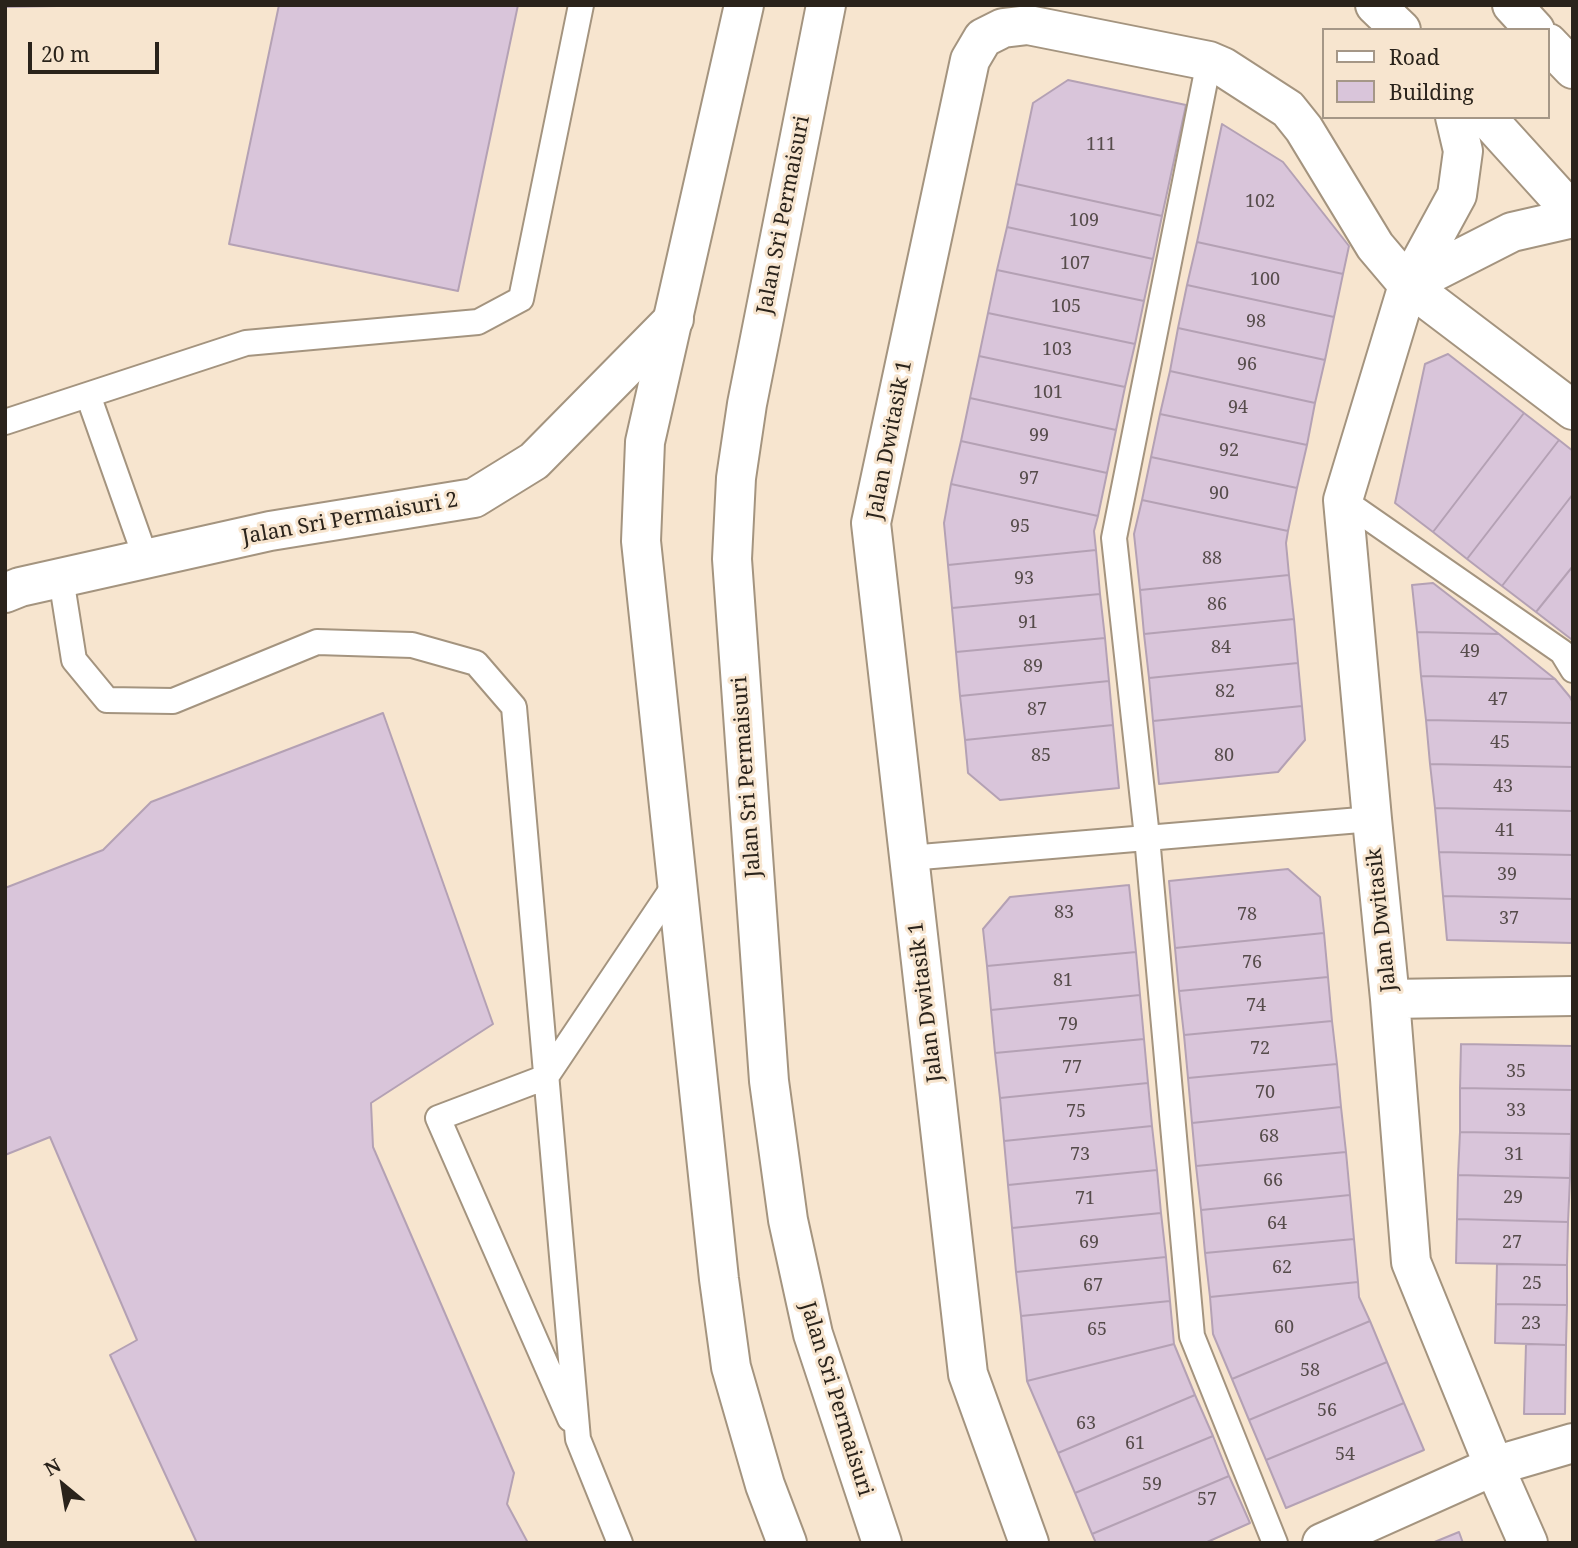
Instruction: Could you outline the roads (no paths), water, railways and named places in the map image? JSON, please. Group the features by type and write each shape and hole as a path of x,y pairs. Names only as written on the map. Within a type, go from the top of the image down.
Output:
{"street":[{"path":"744,5 645,442 641,541 718,1265 732,1367 765,1485 787,1543"},
{"name":"Jalan Sri Permaisuri","path":"826,5 747,404 736,478 732,559 769,1081 788,1220 813,1334 882,1543"},
{"path":"1375,5 1399,28"},
{"path":"1512,5 1533,28"},
{"name":"Jalan Dwitasik 1","path":"1029,1543 968,1374 871,523 970,60 983,38 1003,28 1028,25 1209,61 1223,67 1288,108 1304,129 1375,246 1408,285 1573,410"},
{"path":"1550,45 1573,69"},
{"name":"Jalan Dwitasik","path":"1455,119 1463,150 1457,195 1408,285 1343,500 1390,999 1411,1262 1528,1543"},
{"path":"1488,119 1573,213"},
{"path":"1408,285 1512,232 1573,218"},
{"name":"Jalan Sri Permaisuri 2","path":"5,593 20,587 270,531 474,498 534,461 674,319"},
{"path":"1390,999 1573,996"},
{"path":"1322,1543 1494,1466 1573,1443"}],"lane":[{"path":"5,422 246,343 478,322 521,299 581,5"},
{"path":"1209,61 1114,538 1147,837 1192,1336 1275,1543"},
{"path":"88,395 146,559"},
{"path":"1343,500 1562,652 1573,670"},
{"path":"61,578 74,660 107,700 173,701 317,642 412,645 476,663 514,707 578,1439"},
{"path":"909,858 1372,818"},
{"path":"620,1543 578,1439 438,1118 546,1077 676,883"}]}
